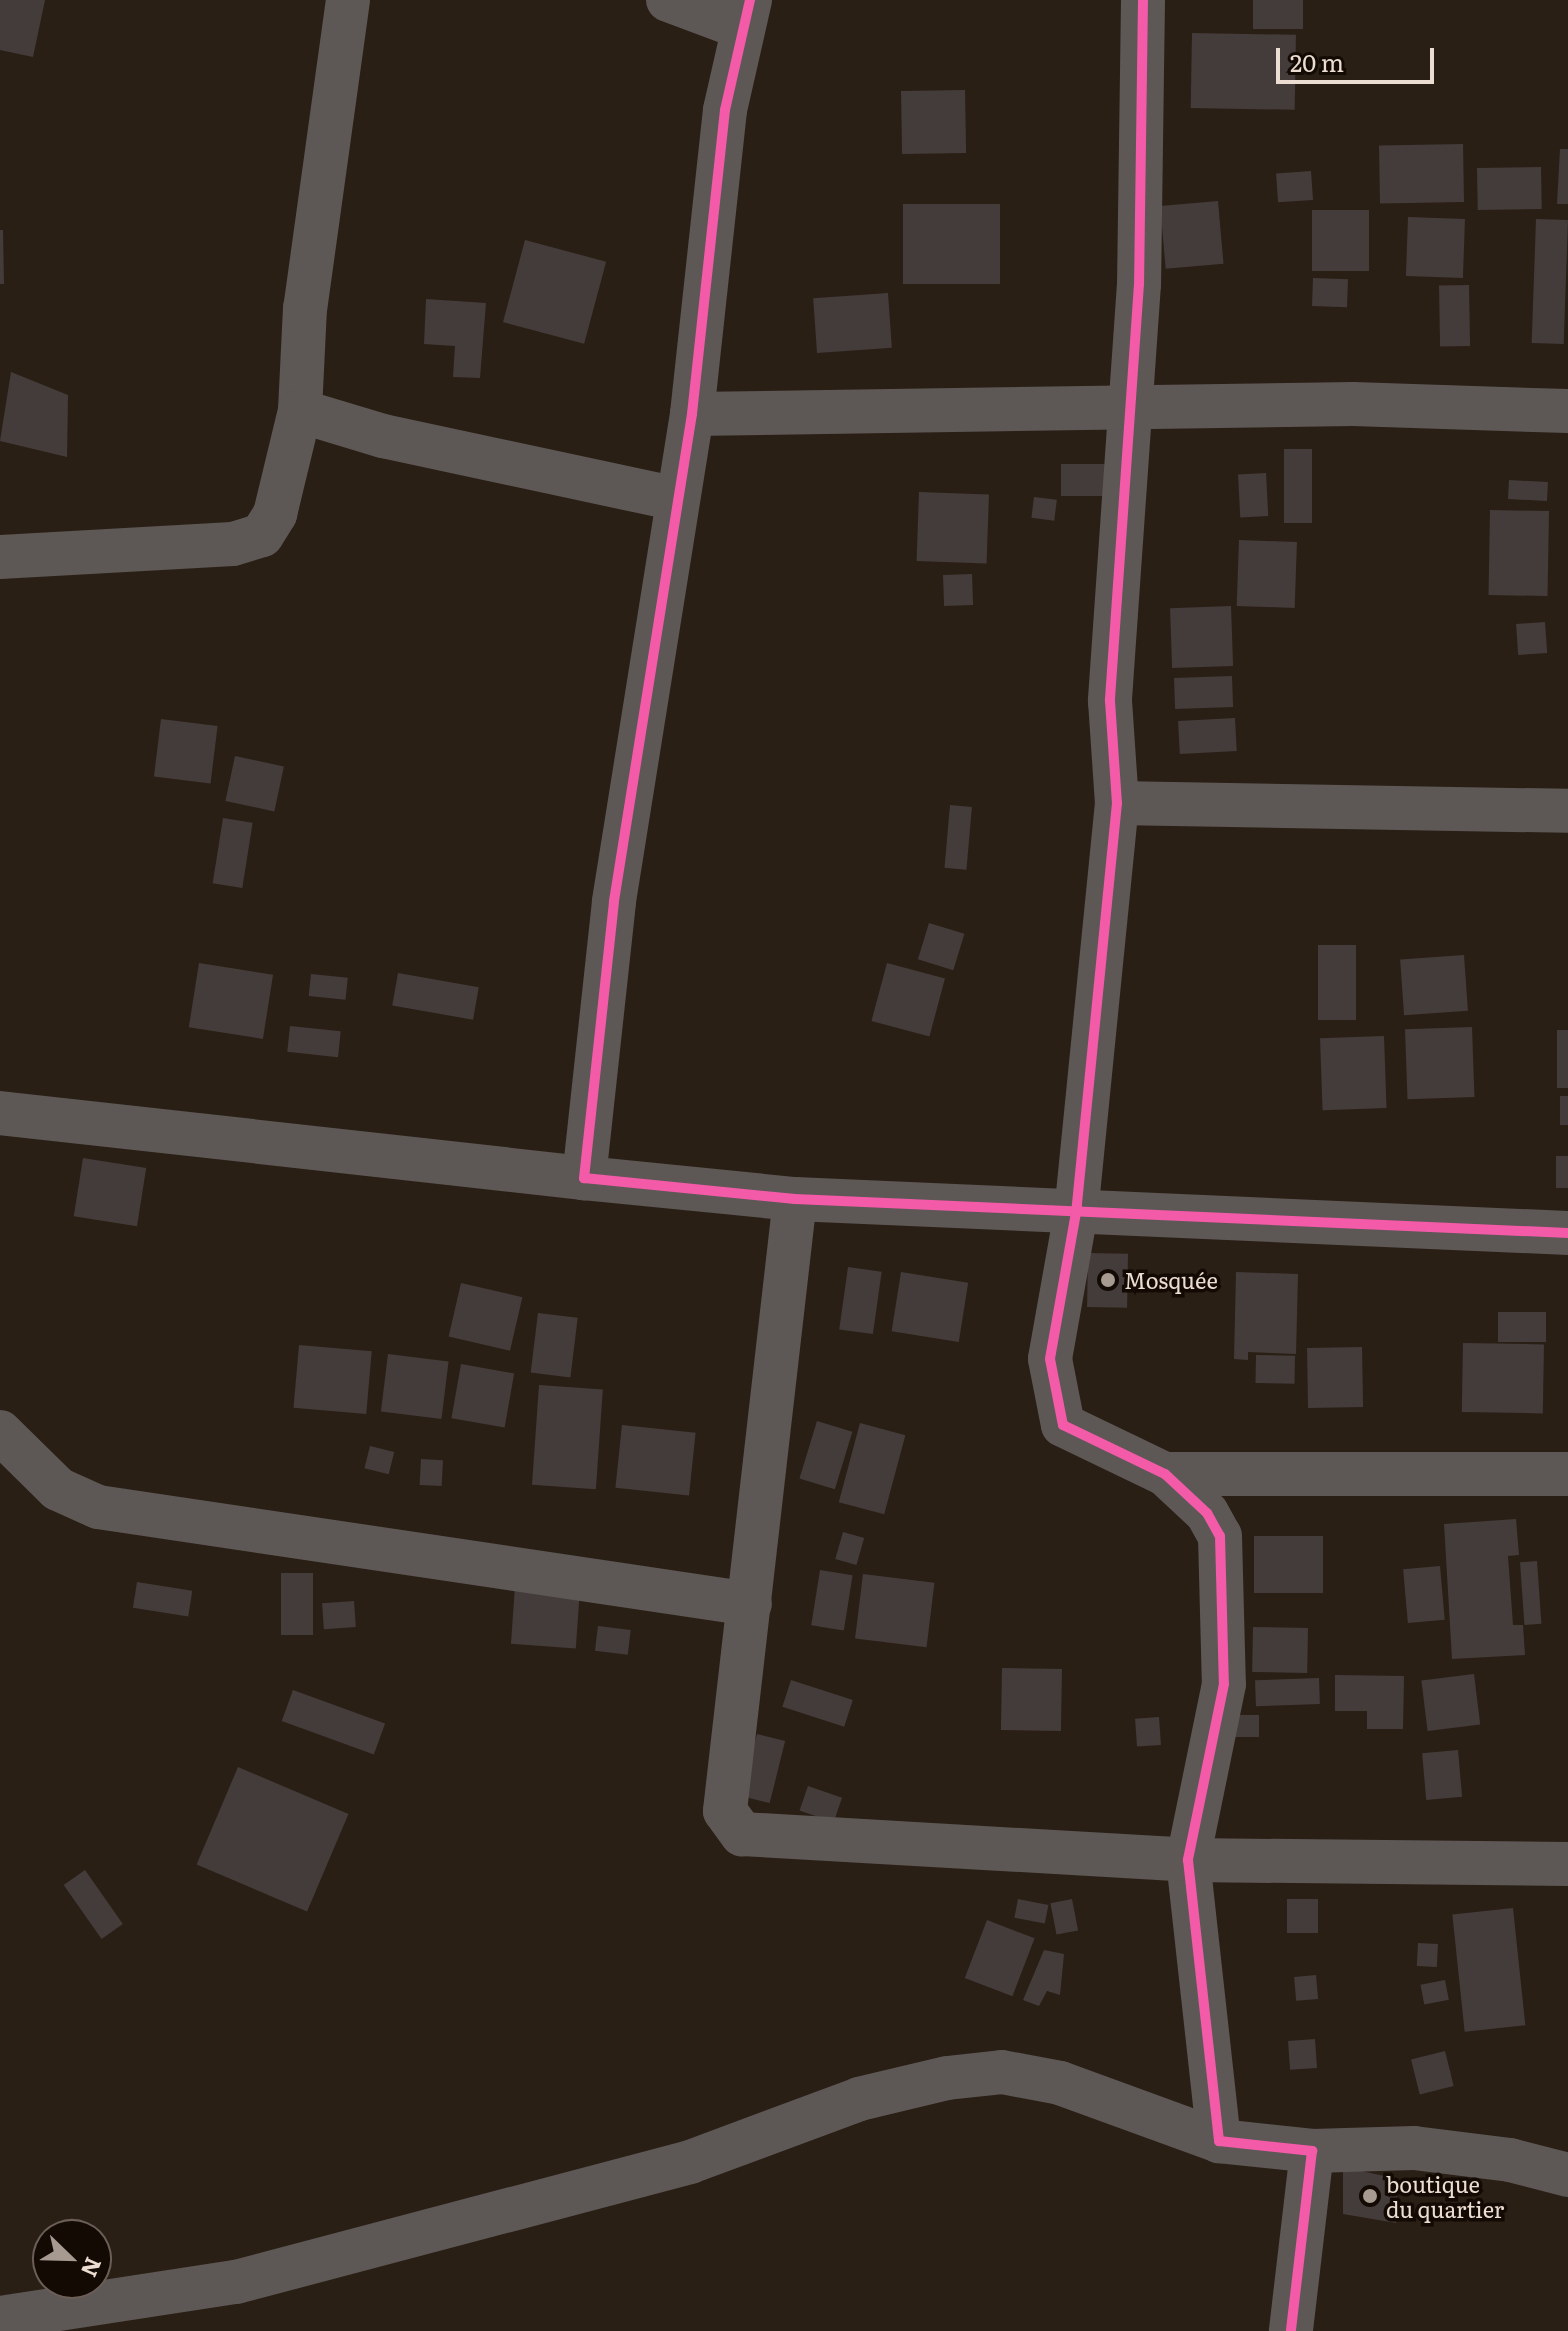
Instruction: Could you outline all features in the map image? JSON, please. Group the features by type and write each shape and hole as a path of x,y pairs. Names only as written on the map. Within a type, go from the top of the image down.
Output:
{"street":[{"path":"0,557 233,544 262,535 275,514 300,411 305,308 348,0"},
{"path":"584,1178 614,902 692,414 725,110 747,14 668,0"},
{"path":"1143,0 1139,284 1126,408 1110,701 1117,803 1077,1207 1050,1359 1063,1425 1165,1474 1207,1513 1222,1553 1224,1684 1188,1860 1219,2141"},
{"path":"692,414 1353,404 1568,411"},
{"path":"300,411 383,436 677,499"},
{"path":"1117,803 1568,811"},
{"path":"0,1113 795,1199 1077,1207 1568,1233"},
{"path":"795,1199 725,1811 742,1834 1188,1860 1568,1864"},
{"path":"0,1432 58,1489 98,1507 750,1604"},
{"path":"1165,1474 1568,1474"},
{"path":"0,2318 236,2282 690,2162 859,2099 947,2078 1002,2072 1060,2083 1219,2141 1312,2151 1414,2148 1510,2160 1568,2175"},
{"path":"1291,2331 1312,2151"}],"building":[{"path":"0,0 45,0 33,57 0,50"},
{"path":"1253,0 1303,0 1303,29 1253,29"},
{"path":"1192,33 1296,35 1295,110 1191,108"},
{"path":"965,90 966,153 902,154 901,91"},
{"path":"1463,144 1464,202 1380,203 1379,145"},
{"path":"1560,149 1568,149 1568,204 1557,204"},
{"path":"1541,167 1542,209 1478,210 1477,168"},
{"path":"1311,171 1313,200 1278,202 1276,173"},
{"path":"1218,201 1223,264 1166,269 1160,206"},
{"path":"903,204 1000,204 1000,284 903,284"},
{"path":"1312,210 1369,210 1369,271 1312,271"},
{"path":"1408,217 1465,219 1463,278 1406,276"},
{"path":"1536,219 1568,220 1564,344 1532,343"},
{"path":"0,230 3,230 4,284 0,284"},
{"path":"525,240 606,262 584,344 503,322"},
{"path":"1313,278 1348,279 1347,307 1312,306"},
{"path":"1469,285 1470,346 1440,347 1439,286"},
{"path":"888,293 892,348 817,353 813,298"},
{"path":"426,299 486,303 480,378 453,377 455,346 424,344"},
{"path":"11,372 68,395 67,457 0,441"},
{"path":"1284,449 1312,449 1312,523 1284,523"},
{"path":"1061,464 1115,464 1115,496 1061,496"},
{"path":"1266,473 1268,516 1240,517 1238,474"},
{"path":"1509,480 1548,482 1547,501 1508,499"},
{"path":"919,492 989,494 987,563 917,561"},
{"path":"1034,497 1057,500 1054,521 1031,518"},
{"path":"1490,510 1549,511 1548,596 1489,595"},
{"path":"1239,540 1297,542 1295,608 1237,606"},
{"path":"972,574 973,605 944,606 943,575"},
{"path":"1231,606 1233,666 1172,668 1170,608"},
{"path":"1545,622 1547,653 1518,655 1516,624"},
{"path":"1232,676 1233,707 1175,709 1174,678"},
{"path":"1235,718 1237,751 1180,754 1178,721"},
{"path":"161,719 218,726 211,784 154,777"},
{"path":"235,756 284,766 274,811 225,801"},
{"path":"950,805 972,807 966,870 945,868"},
{"path":"223,818 253,823 242,888 213,883"},
{"path":"929,923 964,934 953,970 918,959"},
{"path":"1318,945 1356,945 1356,1020 1318,1020"},
{"path":"1464,955 1468,1011 1404,1015 1400,959"},
{"path":"199,963 273,975 263,1039 189,1027"},
{"path":"887,963 945,979 929,1036 871,1021"},
{"path":"398,973 479,987 473,1020 392,1005"},
{"path":"311,974 348,978 345,1000 309,996"},
{"path":"290,1026 341,1031 338,1057 287,1052"},
{"path":"1472,1027 1474,1097 1407,1099 1405,1029"},
{"path":"1557,1030 1568,1030 1568,1088 1557,1088"},
{"path":"1384,1036 1387,1108 1323,1110 1320,1038"},
{"path":"1560,1096 1568,1096 1568,1125 1560,1125"},
{"path":"1556,1156 1568,1156 1568,1188 1556,1188"},
{"path":"83,1158 146,1168 137,1226 74,1216"},
{"name":"Mosquée","path":"1088,1253 1128,1254 1127,1308 1087,1307"},
{"path":"848,1267 882,1272 873,1334 839,1329"},
{"path":"901,1272 968,1283 959,1342 892,1331"},
{"path":"1236,1272 1298,1274 1296,1354 1248,1352 1248,1360 1234,1359"},
{"path":"461,1283 522,1297 510,1351 449,1337"},
{"path":"1498,1312 1546,1312 1546,1342 1498,1342"},
{"path":"538,1313 578,1318 570,1377 531,1373"},
{"path":"1463,1343 1544,1344 1543,1413 1462,1412"},
{"path":"299,1345 372,1351 366,1414 294,1408"},
{"path":"1362,1347 1363,1407 1308,1408 1307,1348"},
{"path":"388,1354 449,1361 441,1419 381,1412"},
{"path":"1256,1355 1295,1356 1295,1384 1256,1383"},
{"path":"461,1364 514,1373 505,1428 451,1418"},
{"path":"539,1385 603,1389 596,1489 532,1485"},
{"path":"817,1421 852,1432 835,1489 799,1478"},
{"path":"860,1423 905,1435 884,1514 839,1502"},
{"path":"622,1425 696,1433 689,1495 615,1488"},
{"path":"370,1446 394,1452 389,1474 364,1468"},
{"path":"421,1459 443,1460 442,1486 420,1485"},
{"path":"1516,1519 1519,1555 1508,1556 1513,1625 1523,1625 1525,1655 1452,1659 1444,1524"},
{"path":"843,1532 864,1538 856,1565 835,1559"},
{"path":"1254,1536 1323,1536 1323,1593 1254,1593"},
{"path":"1537,1561 1541,1624 1524,1625 1520,1562"},
{"path":"1440,1566 1445,1620 1408,1623 1403,1569"},
{"path":"820,1570 853,1575 844,1630 811,1625"},
{"path":"281,1573 313,1573 313,1635 281,1635"},
{"path":"863,1574 934,1583 927,1647 855,1639"},
{"path":"137,1582 192,1591 188,1616 133,1608"},
{"path":"515,1586 580,1591 576,1648 511,1644"},
{"path":"354,1601 356,1627 324,1629 322,1603"},
{"path":"598,1626 631,1630 628,1655 595,1651"},
{"path":"1253,1627 1308,1628 1307,1673 1252,1672"},
{"path":"1002,1668 1062,1669 1061,1731 1001,1730"},
{"path":"1474,1674 1480,1725 1428,1731 1421,1680"},
{"path":"1335,1675 1404,1676 1403,1729 1367,1729 1367,1711 1335,1711"},
{"path":"1319,1678 1320,1704 1256,1706 1255,1680"},
{"path":"791,1680 853,1700 844,1727 782,1707"},
{"path":"293,1690 385,1724 374,1755 282,1721"},
{"path":"1234,1715 1259,1715 1259,1737 1234,1737"},
{"path":"1159,1717 1161,1745 1137,1747 1135,1719"},
{"path":"757,1734 785,1741 770,1803 742,1796"},
{"path":"1458,1750 1462,1797 1426,1800 1422,1753"},
{"path":"238,1767 348,1814 307,1911 197,1865"},
{"path":"808,1786 842,1798 834,1822 800,1811"},
{"path":"85,1870 123,1924 102,1939 64,1885"},
{"path":"1018,1899 1048,1905 1045,1924 1014,1918"},
{"path":"1072,1899 1078,1930 1057,1935 1050,1903"},
{"path":"1287,1899 1318,1899 1318,1933 1287,1933"},
{"path":"1513,1908 1525,2025 1465,2032 1452,1914"},
{"path":"987,1920 1035,1938 1012,1996 965,1978"},
{"path":"1418,1943 1438,1944 1437,1967 1417,1966"},
{"path":"1044,1950 1064,1954 1060,1995 1047,1991 1039,2006 1023,2000"},
{"path":"1316,1975 1318,1999 1296,2001 1294,1977"},
{"path":"1445,1980 1449,2000 1424,2004 1420,1985"},
{"path":"1315,2039 1317,2068 1290,2070 1288,2041"},
{"path":"1445,2051 1454,2086 1420,2094 1411,2059"},
{"name":"boutique du quartier","path":"1343,2167 1398,2179 1396,2223 1343,2214"}],"cycle path":[{"path":"750,0 725,110 692,414 614,902 584,1178 795,1199 1568,1233"},
{"path":"1143,0 1139,284 1110,701 1117,803 1077,1207 1050,1359 1063,1425 1165,1474 1207,1513 1220,1536 1224,1684 1188,1860 1219,2141 1312,2151 1291,2331"}],"place":[{"name":"Mosquée","path":"1108,1280"},
{"name":"boutique du quartier","path":"1370,2196"}]}
